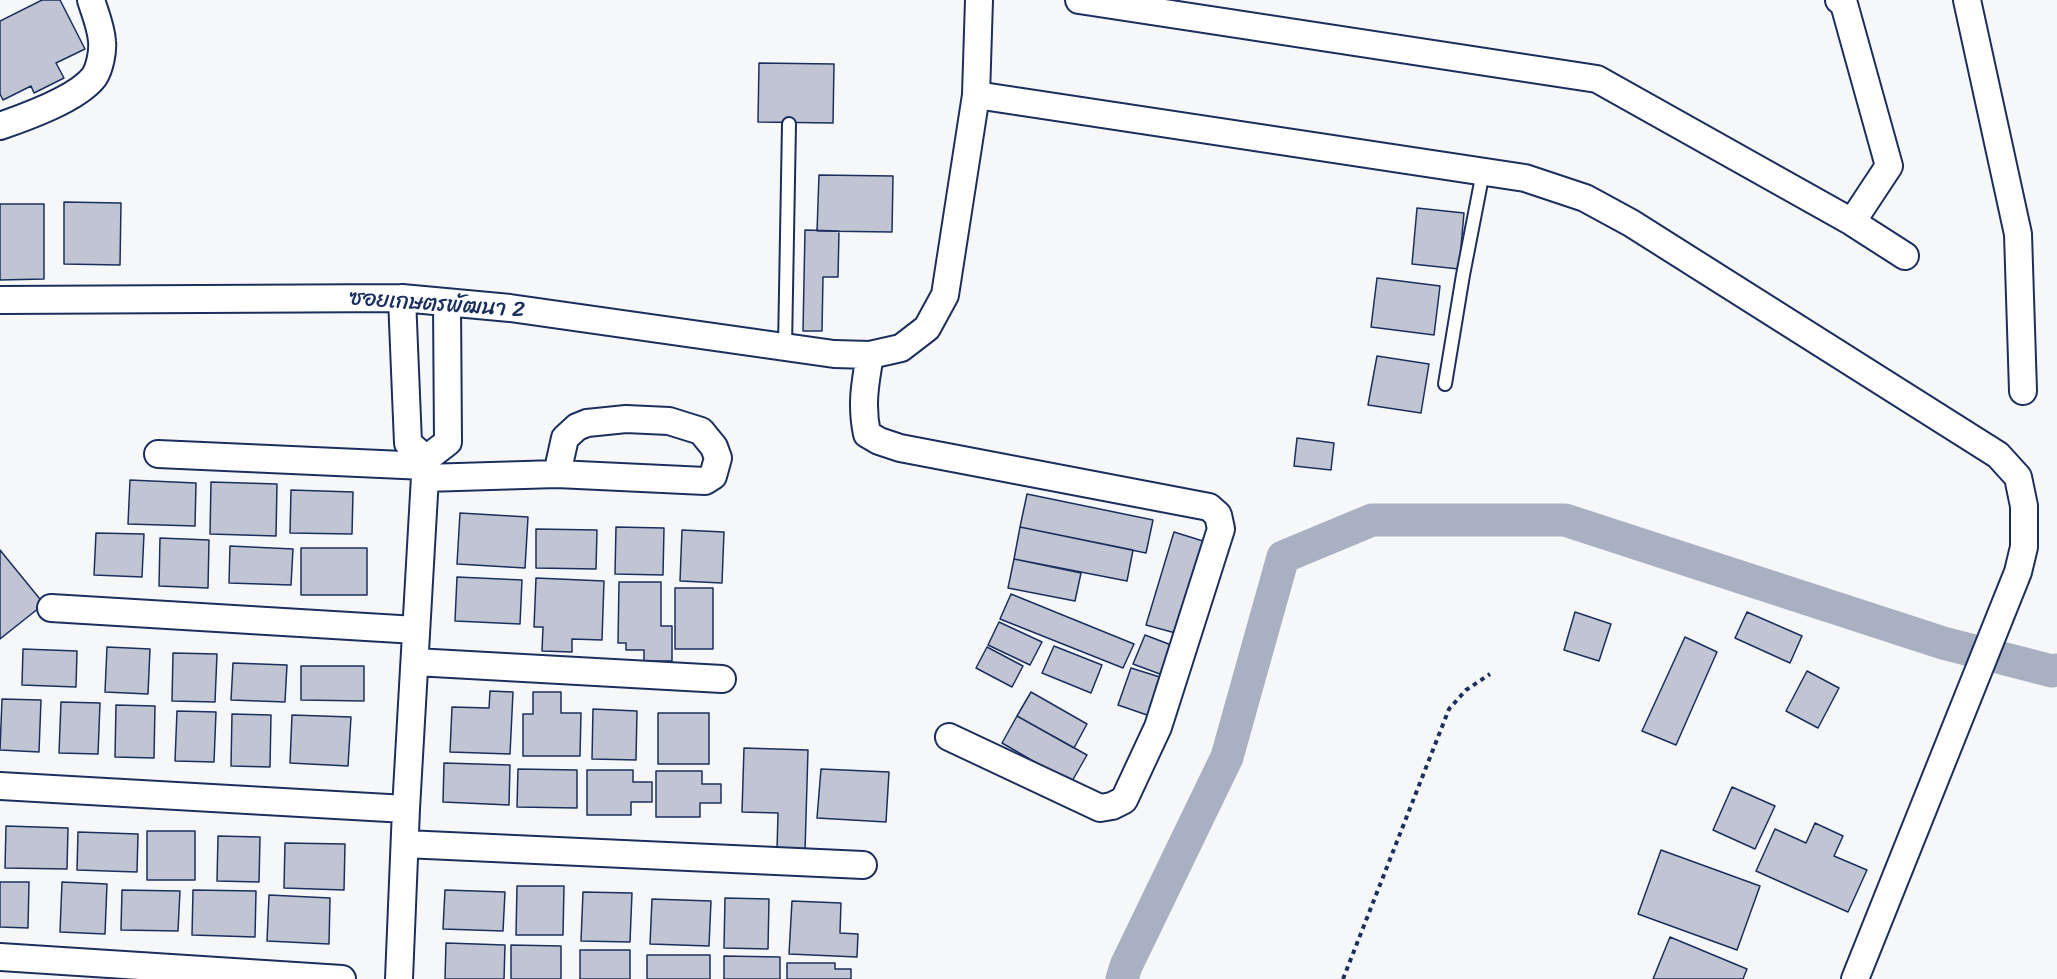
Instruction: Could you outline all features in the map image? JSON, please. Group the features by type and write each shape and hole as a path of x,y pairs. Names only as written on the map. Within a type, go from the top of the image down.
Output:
{"street":[{"path":"0,126 36,113 81,89 95,76 100,61 102,41 91,0"},
{"name":"ซอยเกษตรพัฒนา 2","path":"0,300 402,298 510,308 834,354 870,355 901,348 927,328 945,295 976,95 979,0"},
{"path":"1078,0 1597,79 1852,222 1905,256"},
{"path":"1967,0 2018,234 2023,391"},
{"path":"1849,1 1889,166 1852,222"},
{"path":"976,95 1392,156 1525,178 1585,198 1631,223 1998,455 2018,477 2024,506 2024,548 2018,572 1855,979"},
{"path":"399,979 425,468 408,442 402,298"},
{"path":"425,468 448,442 447,303"},
{"path":"870,355 863,394 863,415 867,434 879,441 900,448 1209,507 1218,514 1221,530 1158,727 1124,800 1112,806 1100,808 949,737"},
{"path":"158,454 425,468 705,481 713,476 718,458 714,447 701,431 669,422 626,419 587,423 577,427 565,438 557,474"},
{"path":"51,608 416,630"},
{"path":"415,662 722,679"},
{"path":"0,786 406,809"},
{"path":"405,844 863,865"},
{"path":"0,957 342,979"}],"lane":[{"path":"785,347 789,124"},
{"path":"1445,384 1483,172"}],"path":[{"path":"1343,979 1449,710 1466,690 1490,675"}],"building":[{"path":"42,0 60,0 85,49 56,63 64,78 34,93 31,86 3,100 0,94 0,21"},
{"path":"759,63 834,64 833,123 758,122"},
{"path":"819,175 893,176 892,232 817,231"},
{"path":"64,202 121,203 120,265 64,264"},
{"path":"0,204 44,204 44,279 0,280"},
{"path":"1417,208 1464,213 1459,269 1412,264"},
{"path":"805,230 839,231 838,277 823,277 822,331 803,331"},
{"path":"1377,278 1440,286 1434,335 1371,327"},
{"path":"1377,356 1429,364 1421,413 1368,405"},
{"path":"1297,438 1334,443 1331,470 1294,466"},
{"path":"130,480 196,483 195,526 128,524"},
{"path":"211,482 277,484 276,536 210,534"},
{"path":"291,490 353,492 352,534 290,533"},
{"path":"1027,494 1153,520 1146,553 1020,527"},
{"path":"460,513 528,517 525,568 457,564"},
{"path":"616,527 664,528 663,575 615,574"},
{"path":"1020,527 1133,550 1127,581 1014,559"},
{"path":"536,529 597,530 596,569 536,568"},
{"path":"682,530 724,532 722,583 680,581"},
{"path":"1174,532 1206,542 1179,634 1146,625"},
{"path":"96,533 144,534 142,577 94,575"},
{"path":"160,538 209,540 208,588 159,586"},
{"path":"230,546 293,549 291,585 229,583"},
{"path":"301,548 367,548 367,595 301,595"},
{"path":"0,550 44,604 0,639"},
{"path":"1014,559 1081,573 1075,601 1008,588"},
{"path":"457,577 522,580 520,624 455,621"},
{"path":"536,578 604,581 602,640 572,639 572,652 542,651 543,627 534,627"},
{"path":"619,582 661,582 661,626 672,626 672,661 644,661 644,650 626,650 626,643 618,643"},
{"path":"675,588 713,588 713,649 675,649"},
{"path":"1011,594 1134,644 1123,668 1000,619"},
{"path":"1575,612 1611,624 1599,661 1564,650"},
{"path":"1747,612 1802,636 1790,663 1735,638"},
{"path":"999,622 1042,642 1030,665 988,645"},
{"path":"1145,635 1179,648 1168,677 1133,664"},
{"path":"1685,637 1717,652 1676,745 1642,731"},
{"path":"1054,646 1102,665 1091,693 1042,673"},
{"path":"107,647 150,649 148,694 105,692"},
{"path":"987,647 1023,666 1012,687 976,668"},
{"path":"23,649 77,651 76,687 22,685"},
{"path":"173,653 217,654 215,702 172,701"},
{"path":"233,663 287,665 285,702 231,700"},
{"path":"301,666 364,666 364,701 301,700"},
{"path":"1131,668 1163,678 1150,716 1118,705"},
{"path":"1807,671 1839,688 1818,728 1786,711"},
{"path":"490,691 513,692 510,754 450,752 452,707 489,708"},
{"path":"533,692 561,692 561,713 581,713 580,756 523,756 523,714 533,714"},
{"path":"1031,692 1087,724 1074,748 1017,716"},
{"path":"2,699 41,700 39,752 0,750"},
{"path":"61,702 100,703 98,754 59,753"},
{"path":"116,705 155,706 154,758 115,757"},
{"path":"593,709 637,711 636,760 592,759"},
{"path":"177,711 216,712 214,762 175,761"},
{"path":"658,713 709,713 709,764 658,764"},
{"path":"232,714 271,715 270,767 231,766"},
{"path":"292,715 351,717 348,766 290,763"},
{"path":"1017,716 1087,755 1071,783 1002,743"},
{"path":"744,748 808,750 805,851 777,850 778,813 742,812"},
{"path":"444,763 510,765 509,805 443,802"},
{"path":"518,769 577,770 577,808 517,807"},
{"path":"821,769 889,772 886,822 817,818"},
{"path":"587,770 633,770 633,782 652,782 652,802 631,802 631,815 587,815"},
{"path":"656,771 702,771 702,784 721,784 721,803 700,803 700,817 656,817"},
{"path":"1732,787 1775,806 1755,849 1713,830"},
{"path":"1815,823 1843,836 1834,856 1867,870 1848,912 1756,871 1775,829 1806,843"},
{"path":"6,826 68,828 67,869 5,868"},
{"path":"147,831 195,831 195,880 147,880"},
{"path":"78,832 138,834 137,872 77,870"},
{"path":"218,836 260,837 259,882 217,881"},
{"path":"285,843 345,844 344,890 284,888"},
{"path":"1661,850 1760,886 1737,950 1638,914"},
{"path":"0,882 29,882 28,928 0,927"},
{"path":"62,882 107,884 105,934 60,932"},
{"path":"517,886 564,886 563,935 516,935"},
{"path":"122,890 180,891 178,931 121,930"},
{"path":"193,890 256,891 255,937 192,935"},
{"path":"445,890 505,892 503,931 443,929"},
{"path":"583,892 632,893 630,942 581,941"},
{"path":"269,895 330,898 329,944 267,941"},
{"path":"725,898 769,899 768,949 724,948"},
{"path":"652,899 711,901 709,946 650,944"},
{"path":"792,901 841,903 840,933 858,934 857,957 789,954"},
{"path":"1670,937 1747,969 1743,979 1653,979"},
{"path":"446,943 505,945 504,979 445,979"},
{"path":"511,945 561,946 561,979 511,979"},
{"path":"580,950 630,950 630,979 580,979"},
{"path":"647,955 710,955 710,979 647,979"},
{"path":"724,956 780,957 780,979 724,979"},
{"path":"787,963 835,963 835,969 851,969 851,979 787,979"}],"waterway":[{"path":"1122,979 1126,966 1227,757 1283,557 1372,520 1565,520 1943,643 2052,671 2057,670"}]}
